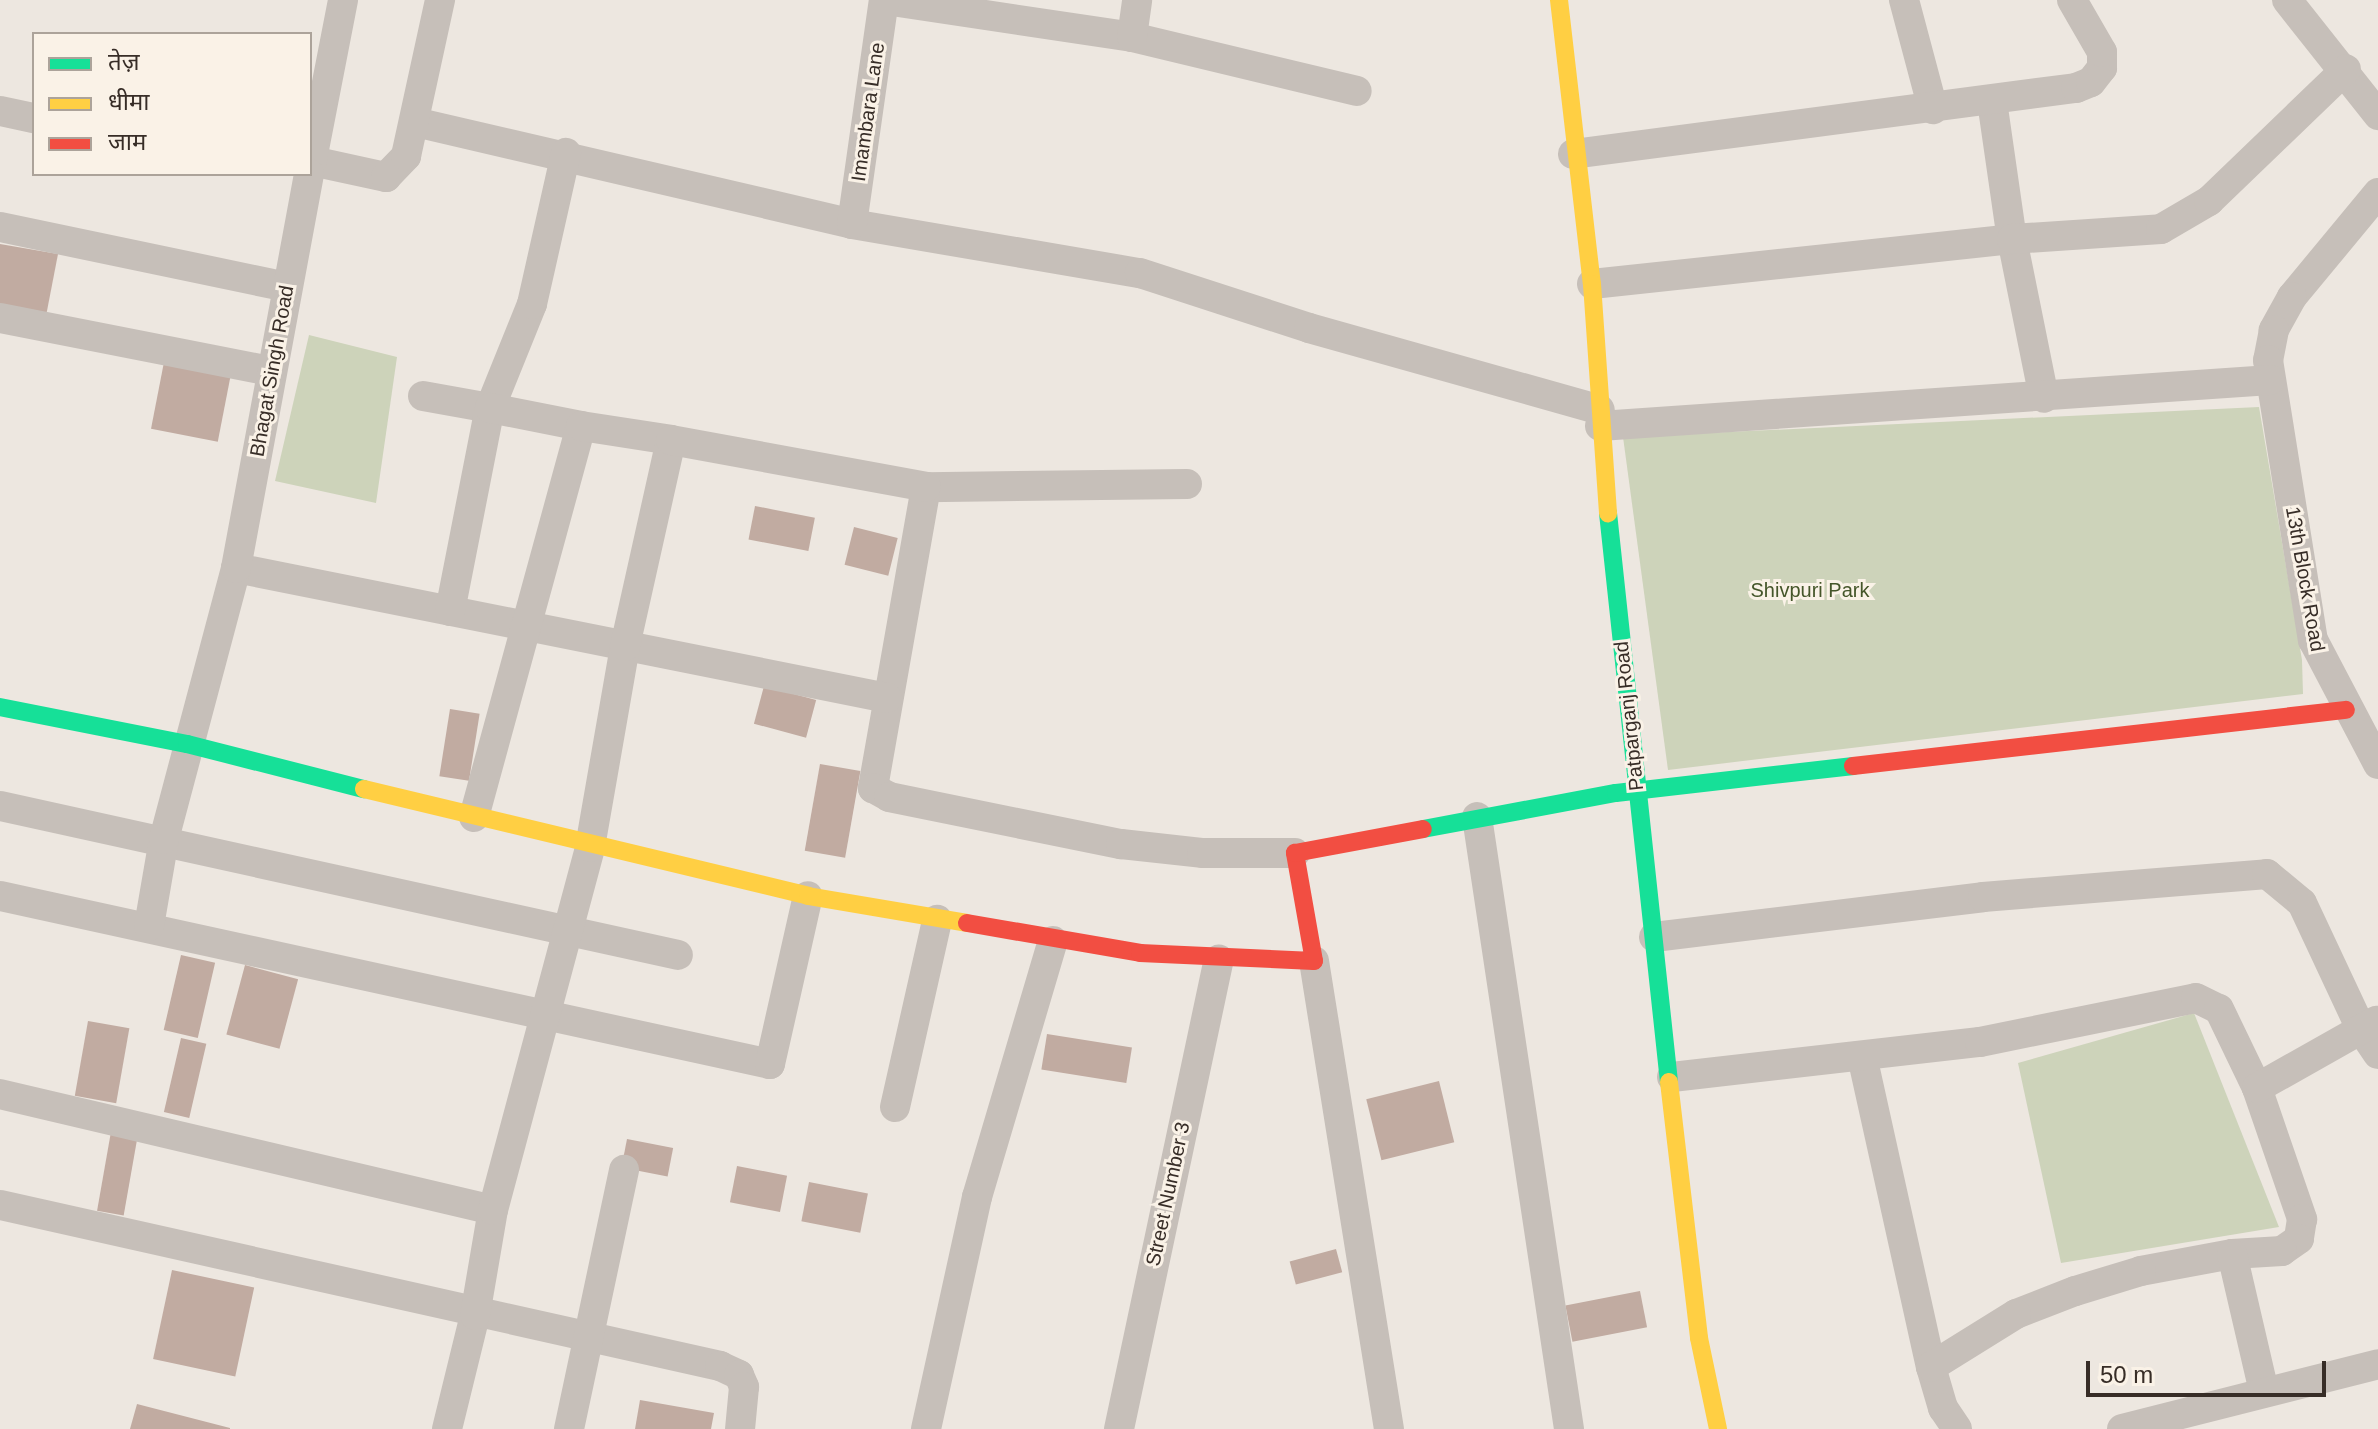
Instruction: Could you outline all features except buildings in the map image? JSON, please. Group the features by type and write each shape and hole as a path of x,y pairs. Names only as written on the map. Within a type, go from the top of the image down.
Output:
{"street":[{"name":"Bhagat Singh Road","path":"312,156 343,0"},
{"path":"312,171 386,177 406,156 440,0"},
{"path":"885,0 1132,37 1357,91"},
{"name":"Imambara Lane","path":"852,224 885,0"},
{"path":"1132,37 1137,0"},
{"path":"1904,0 1933,109"},
{"path":"1573,154 2076,88 2102,68 2102,52 2072,0"},
{"path":"2287,0 2346,69 2378,115"},
{"name":"Patparganj Road","path":"1565,1 1573,154 1592,284 1600,418 1637,793 1672,1077 1699,1338 1718,1429"},
{"path":"1592,284 2012,239 2161,229 2179,222 2209,201 2346,69"},
{"path":"1992,101 2012,239 2044,398"},
{"path":"0,111 32,118"},
{"path":"415,122 566,153 852,224 1140,273 1600,418 2044,398 2270,380"},
{"path":"450,611 490,408 532,304 566,153"},
{"name":"Bhagat Singh Road","path":"149,926 164,839 187,744 236,568 308,176"},
{"name":"13th Block Road","path":"2378,193 2292,297 2270,342 2270,380 2313,640 2346,710 2378,764"},
{"path":"0,227 287,287"},
{"path":"0,318 271,371"},
{"path":"423,396 926,487 1187,484"},
{"path":"474,817 581,426"},
{"path":"447,1429 475,1315 493,1210 590,847 625,646 671,440"},
{"path":"926,487 871,780 880,795 1144,847 1295,853 1477,817 1637,793 2346,710"},
{"path":"236,568 887,698"},
{"path":"0,707 187,744 590,847 808,896 1053,941 1219,960 1314,961"},
{"path":"0,806 164,839 678,955"},
{"path":"1477,817 1569,1429"},
{"path":"1295,853 1389,1429"},
{"path":"1654,937 1983,897 2267,874 2302,903 2372,1035 2257,1088"},
{"path":"0,896 149,926 545,1019 770,1064 808,896"},
{"path":"895,1107 937,920"},
{"path":"926,1429 977,1197 1053,941"},
{"name":"Street Number 3","path":"1119,1429 1219,960"},
{"path":"1672,1077 1980,1042 2196,998 2219,1009 2257,1088 2303,1230 2293,1247 2282,1251 2232,1254 2141,1271 2075,1291 2016,1314 1931,1367"},
{"path":"1862,1056 1931,1367 1943,1408 1957,1429"},
{"path":"0,1094 493,1210"},
{"path":"569,1429 624,1170"},
{"path":"0,1205 475,1315 587,1334 739,1375 745,1403 740,1429"},
{"path":"2232,1254 2264,1392"},
{"path":"2122,1429 2378,1364"}],"green space":[{"path":"309,335 397,357 376,503 275,481"},
{"name":"Shivpuri Park","path":"2259,407 2302,660 2303,694 1668,770 1623,437"},
{"path":"2194,1013 2279,1227 2061,1263 2018,1063"}],"traffic: fast":[{"path":"1608,513 1669,1082"},
{"path":"0,707 187,744 364,789"},
{"path":"1423,829 1616,793 1853,766"}],"traffic: slow":[{"path":"1559,0 1592,284 1608,513"},
{"path":"364,789 808,896 967,923"},
{"path":"1669,1082 1699,1338 1718,1429"}],"traffic: jam":[{"path":"1853,766 2346,710"},
{"path":"967,923 1140,953 1314,961 1295,853 1423,829"}]}
